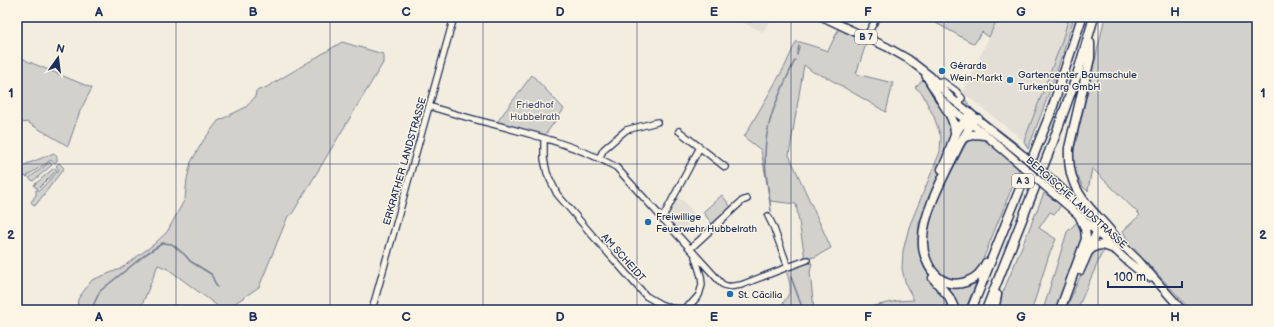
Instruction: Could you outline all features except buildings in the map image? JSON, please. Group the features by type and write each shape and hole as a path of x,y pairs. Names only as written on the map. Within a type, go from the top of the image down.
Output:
{"highway":[{"name":"A 3","path":"971,310 1050,112 1082,17"},
{"name":"A 3","path":"986,310 1053,142 1077,75 1094,17"},
{"path":"1091,31 1090,58 1069,148 1069,163 1072,179 1079,193 1088,206 1110,229 1117,240"},
{"path":"941,99 952,118 955,126 955,133"},
{"path":"971,119 928,214 923,232 924,253 928,264 938,277 942,280 955,284 970,281 977,277 988,258 996,250"},
{"path":"955,310 950,297 927,268 922,255 920,229 923,217 945,163 955,133 960,126 971,119"},
{"path":"963,138 976,134 984,135"},
{"path":"1060,310 1086,240 1085,228 1080,217"},
{"path":"1063,310 1097,232 1096,220"},
{"path":"1088,253 1093,247 1100,245 1108,246 1116,250"},
{"path":"994,310 1008,257"}],"main road":[{"name":"BERGISCHE LANDSTRASSE","path":"823,17 887,47 908,59 924,72 935,86 941,99 951,109 971,119 1024,156 1050,178 1138,260 1155,281 1174,299 1182,310"},
{"name":"BERGISCHE LANDSTRASSE","path":"935,86 958,104 984,135 1046,187 1135,268 1155,281"},
{"path":"941,99 953,106 958,104"}],"street":[{"name":"ERKRATHER LANDSTRASSE","path":"372,310 454,17"},
{"path":"866,37 876,17"},
{"path":"429,106 568,146 599,158 616,167 722,284 728,287 740,285 807,260"},
{"path":"599,158 604,149 626,130 645,122 657,122"},
{"path":"679,131 726,167"},
{"name":"AM SCHEIDT","path":"544,139 544,159 547,173 556,194 646,296 660,304 677,309 687,307 695,301 702,285 699,267 692,251"},
{"path":"662,219 700,147"},
{"path":"692,251 742,201 747,199"},
{"path":"768,216 788,267"}],"shaded area":[{"path":"730,17 772,17 763,32"},
{"name":"Gartencenter Baumschule Turkenburg GmbH","path":"998,17 1069,17 1061,44 1024,141 963,93"},
{"path":"676,197 684,201 699,219 692,226 689,224 681,233 665,216"}],"green space":[{"path":"939,17 998,17 989,37 982,32 974,44 936,23"},
{"path":"1069,17 1074,17 1064,50 1028,149 1024,141 1061,44"},
{"path":"1105,17 1257,17 1257,310 1191,310 1127,239 1123,231 1140,215 1092,168 1088,191 1083,187 1071,163"},
{"path":"839,28 867,41 856,74 893,83 886,112 826,77 813,72 804,65 789,155 831,248 815,257 805,258 796,204 770,201 761,150 744,137 785,66 796,42 828,51"},
{"path":"342,42 383,54 383,63 292,214 288,216 259,287 223,310 168,269 158,265 140,310 77,310 78,299 92,280 120,269 153,245 167,232 185,199 187,179 191,162 203,141 218,121 246,107 255,97 256,91 267,87"},
{"path":"17,54 27,61 92,88 80,111 68,146 27,122 17,124"},
{"name":"Friedhof Hubbelrath","path":"532,75 564,109 545,135 497,122"},
{"path":"924,79 941,104 953,131 947,154 919,223 918,247 926,271 943,293 951,310 864,310 864,308 897,301 914,300 906,285 902,269 903,251 909,227 940,152 941,137 934,117 922,93 915,87"},
{"path":"965,99 972,109 1020,146 964,104 963,102"},
{"path":"972,138 980,138 991,143 1019,170 977,272 972,276 959,280 950,279 941,276 931,264 925,241 931,212 966,143"},
{"path":"54,153 57,157 57,161 54,163 51,160 28,175 28,177 23,176 17,178 17,168"},
{"path":"50,162 52,165 33,181 29,178"},
{"path":"59,163 64,168 35,206 31,202 36,195 36,190 40,190 59,170 56,166"},
{"path":"54,168 57,170 39,188 36,188 34,185"},
{"path":"1044,193 1061,205 1055,214 1050,212 1039,228 1056,239 1049,255 1032,309 998,310 999,302"},
{"path":"722,195 731,207 712,224 703,212"},
{"path":"1077,222 1083,235 1058,310 1043,310 1067,232"},
{"path":"1098,248 1107,248 1101,255 1077,310 1066,310 1088,261"},
{"path":"812,263 810,272 814,310 778,310 790,292 790,283 786,270"},
{"path":"978,279 965,310 957,310 940,282"}],"waterway":[{"path":"797,55 799,46"},
{"path":"771,211 765,163 768,130 779,95 795,60"},
{"path":"91,310 100,291 146,254 163,243 172,244 190,261 211,274 217,287"},
{"path":"791,277 802,307 799,310"}],"place":[{"name":"Gérards Wein-Markt","path":"942,71"},
{"name":"Gartencenter Baumschule Turkenburg GmbH","path":"1010,80"},
{"name":"Freiwillige Feuerwehr Hubbelrath","path":"648,222"},
{"name":"St. Cäcilia","path":"730,294"}]}
